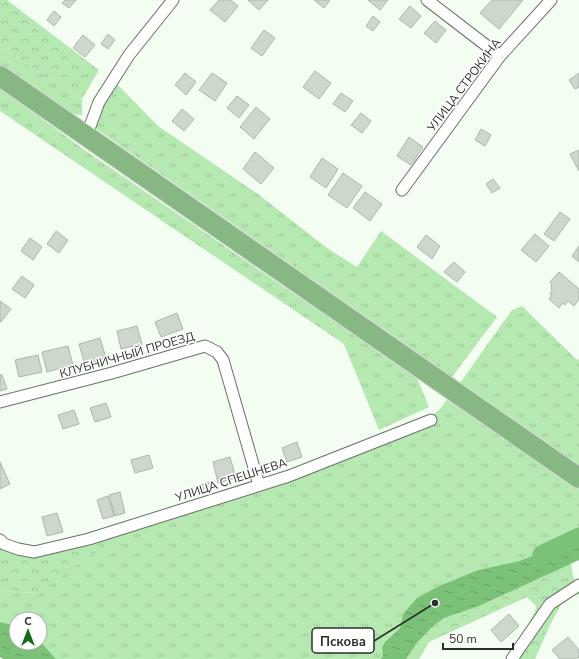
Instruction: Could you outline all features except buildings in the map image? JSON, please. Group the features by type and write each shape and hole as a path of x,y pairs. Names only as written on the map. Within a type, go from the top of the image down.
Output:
{"highway":[{"path":"0,76 579,478"}],"street":[{"path":"86,137 102,96 129,55 173,0"},
{"path":"427,0 500,56"},
{"name":"УЛИЦА СТРОКИНА","path":"402,190 500,56 551,0"},
{"name":"КЛУБНИЧНЫЙ ПРОЕЗД","path":"0,402 112,373 205,346 217,352 223,360 259,485"},
{"name":"УЛИЦА СПЕШНЕВА","path":"0,540 4,544 18,549 34,552 89,539 289,476 431,420"},
{"path":"512,659 550,604 578,586"}],"green space":[{"path":"0,0 7,0 99,70 82,99 22,61 0,44"},
{"path":"0,44 22,61 82,99 82,115 71,114 0,65"},
{"path":"116,83 158,126 258,194 327,248 357,267 381,231 497,317 452,377 95,128 101,105"},
{"path":"0,88 86,151 417,378 429,407 379,430 344,344 0,111"},
{"path":"522,306 576,359 579,360 579,465 460,383 512,310"},
{"path":"448,398 579,487 579,535 565,543 519,561 478,570 439,586 403,614 400,628 385,642 382,648 383,656 380,659 56,659 48,650 48,611 8,611 8,624 0,622 0,593 2,591 38,593 93,542 261,485 430,417 440,409"},
{"path":"93,542 96,552 38,593 2,591 0,593 0,545 29,557"},
{"path":"571,563 574,577 579,589 579,595 568,592 550,625 535,659 511,659 537,607 527,597 429,642 419,659 406,659 417,643 431,628 444,618 479,606"}],"water":[{"path":"579,535 579,560 479,606 444,618 431,628 417,643 406,659 380,659 383,656 382,647 385,642 400,628 403,614 417,598 439,586 478,570 519,561 565,543"},
{"path":"0,622 8,624 8,651 48,650 56,659 3,659 0,657"}],"waterway":[{"path":"541,554 579,536"}],"place":[{"name":"Пскова","path":"435,603"}]}
